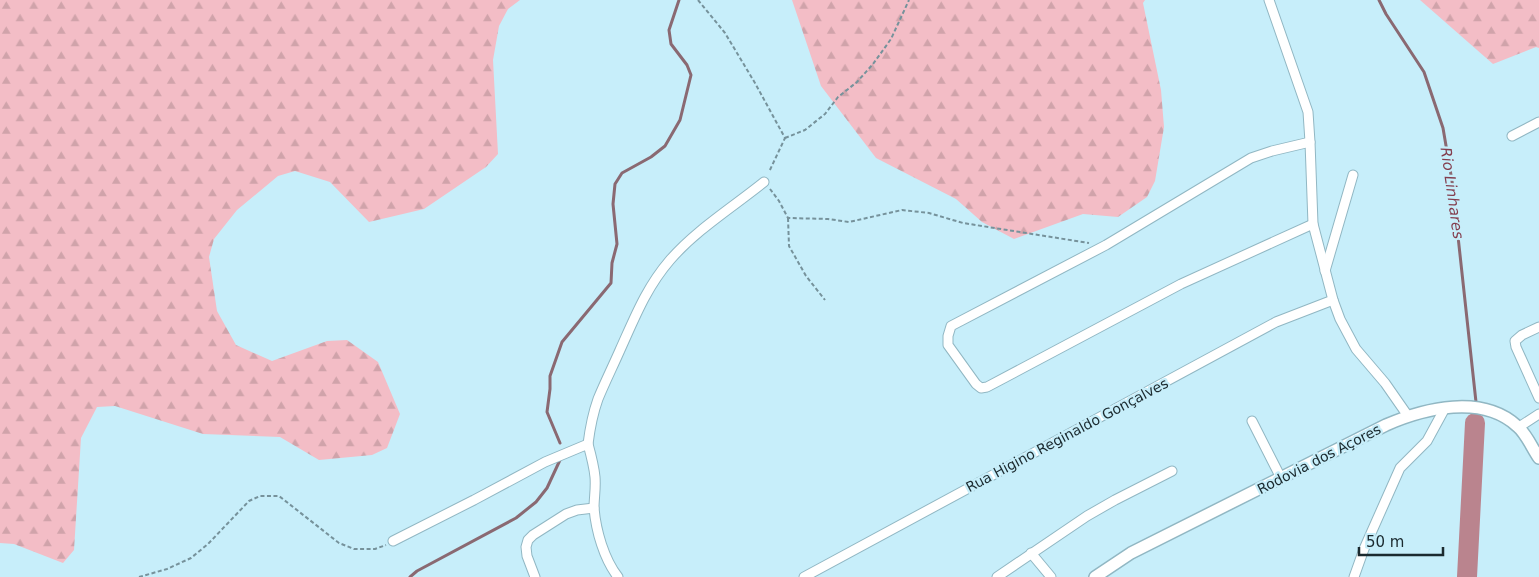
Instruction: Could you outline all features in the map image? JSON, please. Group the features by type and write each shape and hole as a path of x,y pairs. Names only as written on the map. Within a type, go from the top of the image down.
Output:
{"street":[{"path":"1268,0 1308,112 1313,224 1333,300 1340,319 1356,349 1378,373 1408,416"},
{"path":"1512,136 1539,122"},
{"path":"1310,142 1252,158 1106,245 951,326 948,345 976,384 981,388 987,387 1181,284 1313,224"},
{"path":"1325,272 1353,175"},
{"path":"618,577 604,551 594,508 595,480 588,444 591,421 598,400 642,300 654,280 692,238 764,182"},
{"name":"Rua Higino Reginaldo Gonçalves","path":"804,577 1276,322 1333,300"},
{"path":"1539,327 1522,335 1515,341 1539,398"},
{"name":"Rodovia dos Açores","path":"1095,577 1131,553 1386,426 1408,416 1426,411 1466,407 1501,414 1519,427 1539,458"},
{"path":"1354,577 1364,549 1400,468 1428,441 1445,408"},
{"path":"1519,427 1539,414"},
{"path":"1252,421 1281,478"},
{"path":"393,541 545,462 588,444"},
{"path":"997,577 1087,516 1114,500 1172,471"},
{"path":"535,577 527,556 526,547 528,540 566,514 577,510 594,508"},
{"path":"1031,554 1051,577"}],"path":[{"path":"698,0 725,33 755,83 784,138"},
{"path":"825,300 806,276 789,246 788,218 779,201 764,182 784,138 805,130 825,114 838,97 856,82 891,39 909,0"},
{"path":"788,218 828,219 849,222 902,210 929,213 971,224 1106,245"},
{"path":"139,577 167,569 191,558 208,544 249,502 260,496 279,496 339,542 354,549 375,549 393,541"}],"green space":[{"path":"0,0 520,0 508,9 499,26 493,60 498,154 486,167 424,209 369,222 330,182 295,171 278,176 237,210 214,239 209,257 217,311 236,345 272,361 327,341 347,340 378,362 400,414 387,448 372,455 319,460 280,437 203,434 115,406 97,407 81,438 74,550 63,563 14,544 0,543"},
{"path":"792,0 1145,0 1143,3 1161,90 1164,127 1155,181 1147,197 1118,217 1083,214 1014,239 982,222 956,199 876,158 821,86"},
{"path":"1420,0 1539,0 1539,48 1536,47 1493,64"}],"waterway":[{"path":"560,443 547,412 550,376 562,342 611,283 612,263 617,244 613,204 615,184 622,173 651,157 665,146 680,120 691,75 687,65 671,44 669,30 679,0"},
{"name":"Rio Linhares","path":"1379,0 1424,72 1443,128 1452,181 1476,402"},
{"name":"Rio Linhares","path":"1467,577 1475,423"},
{"path":"410,577 417,571 516,518 536,502 547,488 560,460"}]}
